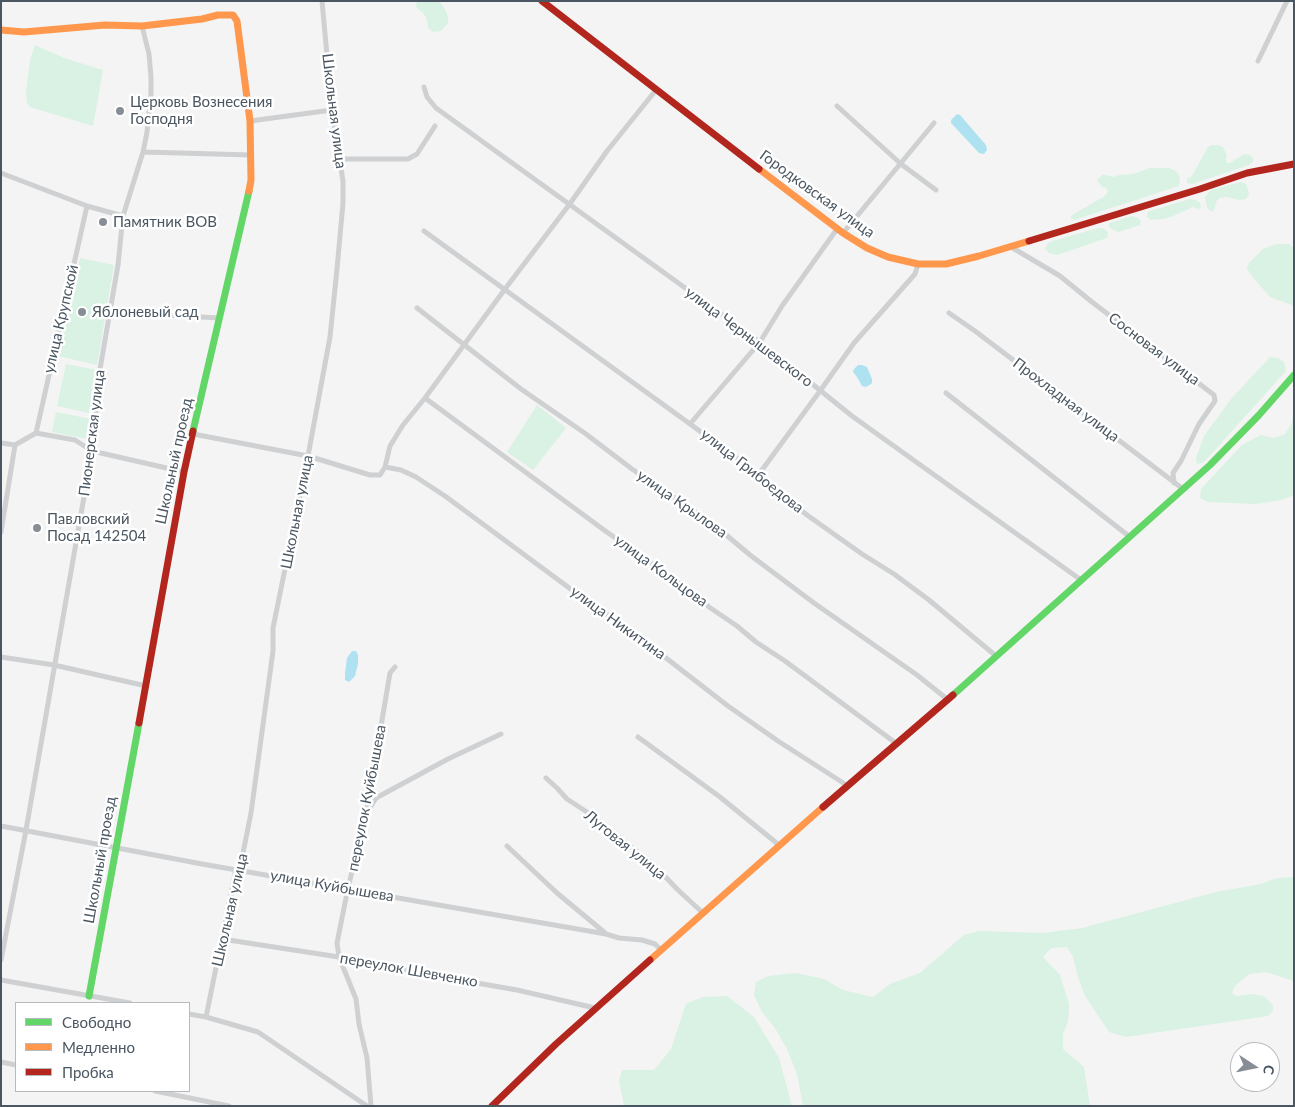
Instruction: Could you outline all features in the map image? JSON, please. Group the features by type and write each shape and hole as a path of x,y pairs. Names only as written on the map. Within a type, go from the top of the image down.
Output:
{"street":[{"name":"Школьная улица","path":"206,1017 236,869 241,863 251,813 273,651 273,628 330,337 338,269 343,181 332,110 322,1"},
{"name":"Городковская улица","path":"542,1 568,23 840,231 874,252 918,264 946,264 980,256 1247,173 1294,164"},
{"path":"1258,61 1287,1"},
{"name":"Школьный проезд","path":"90,996 184,472 251,180 250,121 237,21 233,15 142,26"},
{"path":"1,30 24,32 105,25 142,26"},
{"name":"Пионерская улица","path":"1,960 26,830 92,452 100,368 118,265 123,216 143,152 147,132 151,94 149,54 142,26"},
{"name":"улица Чернышевского","path":"424,87 427,97 436,108 760,342 852,416 1080,580"},
{"path":"193,434 308,456 370,475 380,475 385,467 390,446 403,425 570,205 607,151 656,90"},
{"path":"837,106 902,164 936,190"},
{"path":"250,121 332,110"},
{"path":"690,424 760,342 782,306 840,231 902,164 934,123"},
{"path":"340,159 408,159 417,154 435,126"},
{"path":"143,152 251,155"},
{"path":"1,173 87,206 123,216"},
{"name":"улица Крупской","path":"36,432 87,206"},
{"name":"улица Грибоедова","path":"424,231 759,474 773,488 807,515 929,600 996,656"},
{"name":"Сосновая улица","path":"1011,247 1060,276 1214,394 1215,401 1199,424 1174,473 1174,483"},
{"path":"759,474 854,343 915,274 918,264"},
{"name":"улица Крылова","path":"417,308 521,389 712,523 814,604 901,664 947,699"},
{"path":"110,312 219,318"},
{"name":"Прохладная улица","path":"949,313 976,331 1183,490"},
{"path":"492,1106 595,1008 779,845 897,744 1183,490 1259,415 1294,375"},
{"path":"946,393 1130,537"},
{"name":"улица Кольцова","path":"425,398 604,530 695,594 709,608 737,626 756,642 897,744"},
{"path":"1,532 15,446 36,432 75,440 92,452 184,472"},
{"path":"1,442 15,446"},
{"name":"улица Никитина","path":"385,467 401,470 416,477 445,496 634,634 728,706 848,786"},
{"path":"1,657 54,665 146,686"},
{"name":"переулок Куйбышева","path":"371,1106 367,1058 359,1024 356,999 339,957 337,943 366,814 390,673 395,667"},
{"path":"366,814 376,798 448,759 501,734"},
{"path":"638,737 720,797 779,845"},
{"name":"Луговая улица","path":"546,778 566,799 587,812 654,865 703,912"},
{"name":"улица Куйбышева","path":"1,826 606,934 619,938 642,940 655,944 661,950"},
{"path":"507,846 557,893 606,934"},
{"name":"переулок Шевченко","path":"222,939 339,957 516,990 595,1008"},
{"path":"1,980 124,1002"},
{"path":"190,1014 258,1032 367,1106"},
{"path":"1,1062 15,1065"},
{"path":"159,1092 229,1106"}],"green space":[{"path":"417,1 440,2 448,17 448,23 441,31 433,32 428,28 427,19 416,7"},
{"path":"35,45 64,58 103,70 93,126 30,107 27,103 26,92 30,60"},
{"path":"1212,145 1223,147 1227,156 1227,163 1244,154 1250,155 1253,158 1253,162 1192,184 1187,183 1187,179 1192,176 1208,147"},
{"path":"1149,168 1169,168 1177,172 1180,177 1179,186 1074,220 1070,218 1105,196 1108,192 1097,180 1103,174 1113,177 1134,174"},
{"path":"1241,182 1246,184 1248,190 1249,194 1246,199 1220,198 1217,200 1214,210 1211,212 1207,208 1205,197 1211,190"},
{"path":"1190,199 1196,200 1200,203 1201,207 1198,209 1193,207 1163,219 1151,220 1147,217 1148,212"},
{"path":"1133,216 1141,221 1140,225 1119,232 1109,227 1109,223"},
{"path":"1103,228 1108,232 1107,238 1057,255 1049,253 1045,248 1049,242"},
{"path":"1276,244 1289,244 1294,248 1294,306 1270,297 1247,268 1249,263 1263,249"},
{"path":"80,258 114,265 97,365 58,356"},
{"path":"1270,357 1278,358 1284,362 1286,371 1204,462 1197,464 1196,458 1204,436 1231,399"},
{"path":"66,364 97,370 89,413 57,406"},
{"path":"1294,404 1294,495 1281,500 1256,504 1208,502 1200,498 1201,489 1242,445 1261,435 1274,438 1285,434 1292,423"},
{"path":"537,405 566,428 533,470 507,452"},
{"path":"56,412 91,419 88,439 52,432"},
{"path":"1294,877 1294,981 1266,972 1249,974 1235,986 1232,993 1236,996 1251,994 1263,996 1273,1005 1273,1010 1268,1016 1126,1037 1109,1032 1085,996 1073,957 1067,947 1051,948 1043,957 1060,975 1069,1004 1068,1021 1063,1034 1063,1049 1084,1067 1090,1106 803,1106 797,1074 787,1049 775,1028 762,1012 754,995 756,982 768,976 796,973 824,979 843,990 873,997 890,984 920,973 964,935 979,931 1043,933 1082,928 1216,892 1261,884 1277,878"},
{"path":"727,996 754,1017 779,1058 792,1106 624,1106 619,1080 622,1070 654,1070 671,1049 686,1004 703,997"}],"water":[{"path":"957,114 960,115 986,145 987,150 984,154 979,153 951,123 951,120"},
{"path":"858,365 867,367 872,379 872,383 866,387 862,386 853,372"},
{"path":"352,651 356,651 358,655 358,664 355,676 349,682 345,680 345,673 347,658"}],"traffic: fast":[{"path":"193,431 249,191"},
{"path":"953,695 1210,465 1259,415 1294,375"},
{"path":"89,996 139,723"}],"traffic: slow":[{"path":"1,30 24,32 105,25 142,26 202,19 218,15 233,15 237,21 250,121 251,180 249,191"},
{"path":"759,169 843,233 867,248 888,257 918,264 946,264 1029,241"},
{"path":"650,960 823,807"}],"traffic: jam":[{"path":"542,1 759,169"},
{"path":"1029,241 1247,173 1294,164"},
{"path":"139,723 193,431"},
{"path":"823,807 953,695"},
{"path":"492,1106 556,1044 650,960"}],"place":[{"name":"Церковь Вознесения Господня","path":"120,111"},
{"name":"Памятник ВОВ","path":"103,222"},
{"name":"Яблоневый сад","path":"82,312"},
{"name":"Павловский Посад 142504","path":"37,528"}]}
